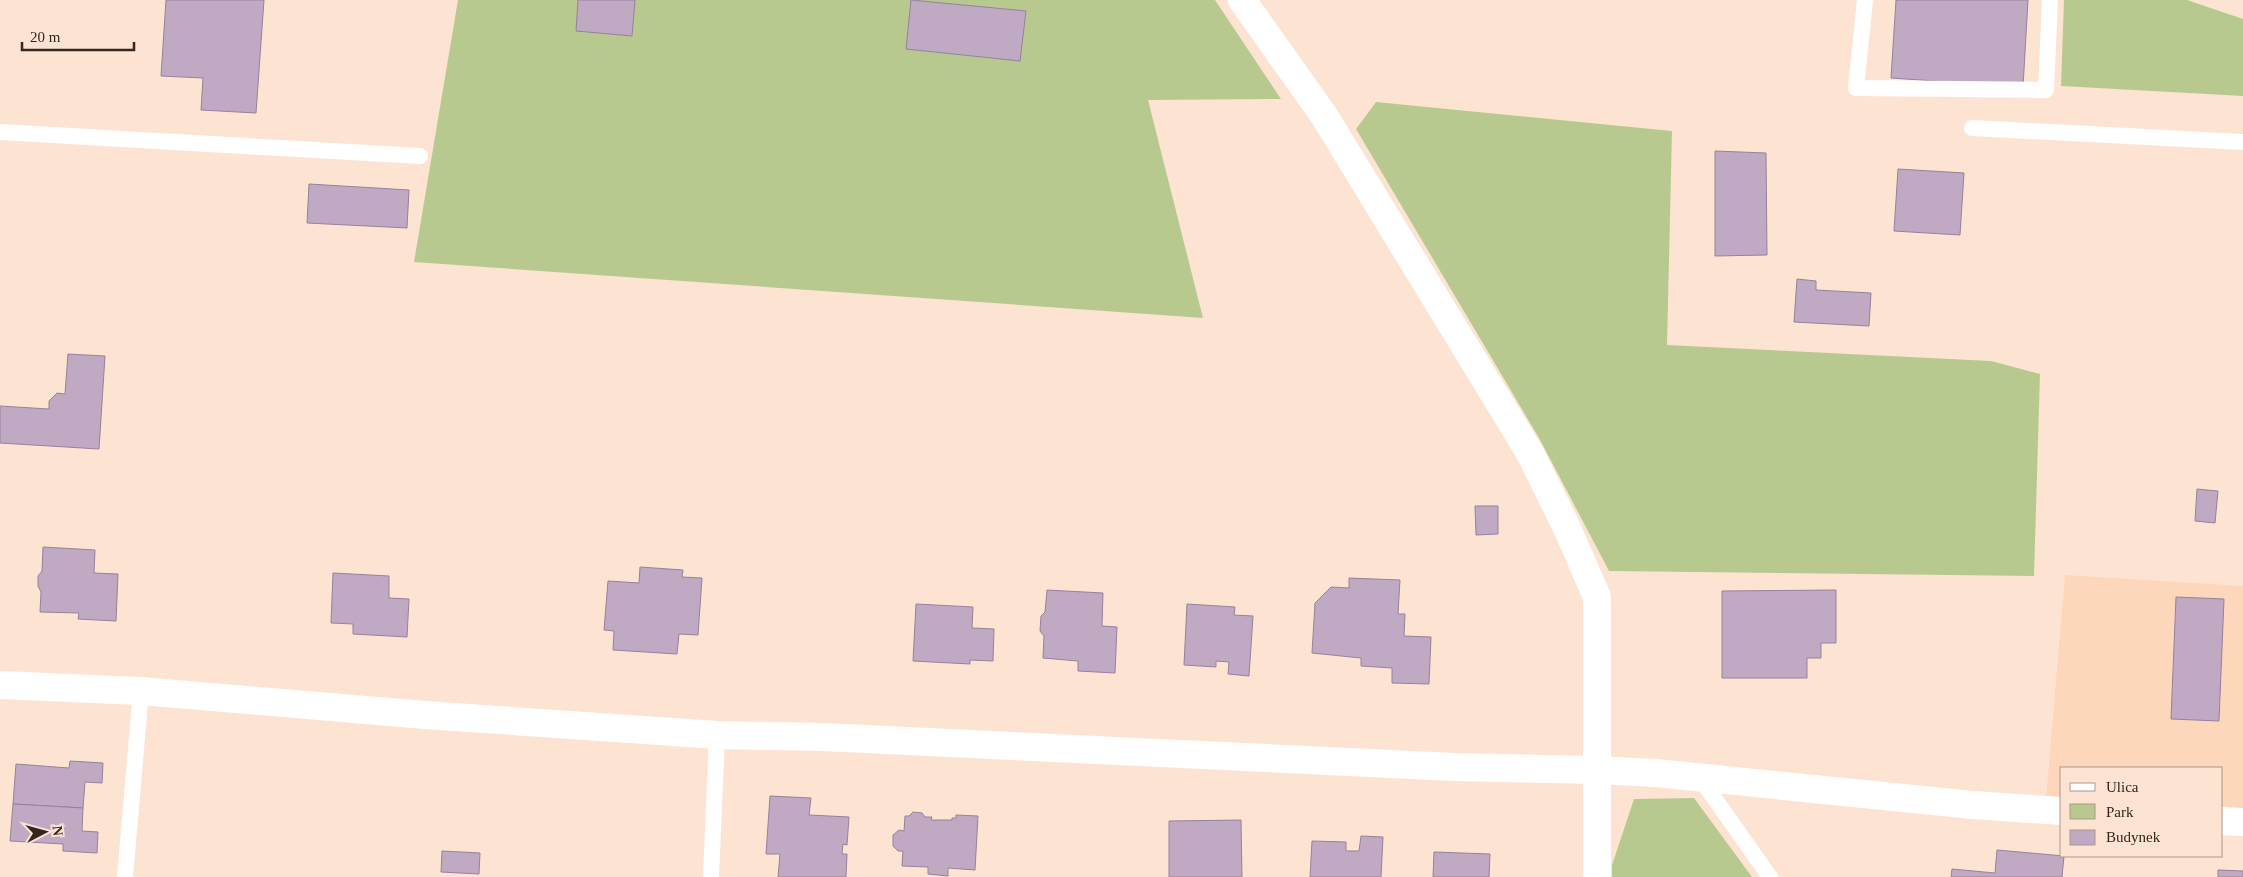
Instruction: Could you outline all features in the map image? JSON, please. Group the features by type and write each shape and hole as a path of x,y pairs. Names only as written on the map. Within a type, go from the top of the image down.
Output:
{"street":[{"path":"1242,0 1325,117 1397,232 1530,453 1567,528 1597,597 1597,877"},
{"path":"0,685 141,691 425,715 717,735 834,738 1444,766 1597,770 1700,778 1973,806 2060,811"},
{"path":"2223,821 2243,822"}],"lane":[{"path":"1865,0 1856,88 2036,90 2046,90 2050,0"},
{"path":"1972,128 2243,142"},
{"path":"0,132 420,156"},
{"path":"126,877 141,691"},
{"path":"711,877 717,735"},
{"path":"1700,778 1770,877"}],"shaded area":[{"path":"2065,575 2243,586 2243,813 2223,811 2223,767 2060,767 2060,800 2046,799"}],"green space":[{"path":"458,0 1215,0 1281,99 1148,100 1203,318 414,262"},
{"path":"2064,0 2187,0 2243,19 2243,96 2061,86"},
{"path":"1376,102 1672,131 1667,345 1991,361 2040,374 2034,576 1609,571 1539,438 1356,129"},
{"path":"1694,798 1752,877 1612,877 1612,865 1634,799"}],"building":[{"path":"166,0 264,0 256,113 201,110 203,78 161,76"},
{"path":"578,0 635,0 632,36 576,31"},
{"path":"911,0 1026,11 1020,61 906,49"},
{"path":"1896,0 2028,0 2023,87 1891,78"},
{"path":"1715,151 1766,153 1767,255 1715,256"},
{"path":"1898,169 1964,173 1960,235 1894,231"},
{"path":"309,184 409,190 407,228 307,223"},
{"path":"1797,279 1816,281 1816,290 1871,293 1869,326 1794,322"},
{"path":"68,354 105,356 99,449 0,443 0,406 49,409 49,401 57,393 65,394"},
{"path":"2197,489 2218,491 2215,523 2195,521"},
{"path":"1475,506 1498,506 1498,534 1476,535"},
{"path":"43,547 95,550 94,573 118,574 116,621 78,619 79,613 40,612 41,592 38,586 38,576 42,571"},
{"path":"640,567 683,570 682,577 702,578 698,635 679,634 677,654 613,650 614,631 604,630 608,581 639,583"},
{"path":"333,573 389,576 389,598 409,599 407,637 353,634 353,624 331,623"},
{"path":"1349,578 1400,580 1398,614 1405,614 1404,636 1431,637 1429,684 1392,683 1392,668 1361,666 1361,658 1312,653 1315,603 1331,587 1349,588"},
{"path":"1047,590 1103,593 1102,626 1117,627 1115,673 1078,671 1078,661 1043,658 1044,636 1040,631 1041,616 1045,612"},
{"path":"1836,590 1836,643 1821,643 1821,658 1807,658 1807,678 1722,678 1722,591"},
{"path":"2176,597 2224,599 2219,721 2171,719"},
{"path":"916,604 973,607 972,628 994,629 993,661 970,660 970,664 913,661"},
{"path":"1187,604 1235,607 1234,615 1253,616 1249,676 1228,674 1229,662 1216,661 1216,667 1184,665"},
{"path":"70,761 103,763 102,783 85,782 83,808 13,804 16,764 69,768"},
{"path":"770,796 811,798 809,815 849,817 847,845 843,844 842,854 847,854 846,877 778,877 780,854 766,854"},
{"path":"13,804 83,808 82,831 98,832 97,853 63,851 63,844 10,841"},
{"path":"913,812 922,813 925,817 932,817 931,820 952,820 952,818 956,818 956,815 978,816 975,870 948,868 948,876 928,874 928,867 902,866 903,851 898,851 893,846 893,835 899,830 904,831 905,816 909,816"},
{"path":"1241,820 1242,877 1169,877 1169,821"},
{"path":"1361,836 1383,837 1381,877 1310,877 1312,841 1346,842 1346,851 1359,851"},
{"path":"1997,850 2064,857 2062,877 1951,877 1952,869 1995,873"},
{"path":"442,851 480,853 479,874 441,872"},
{"path":"1434,852 1490,854 1489,877 1433,877"},
{"path":"2218,870 2243,871 2243,877 2218,877"}]}
